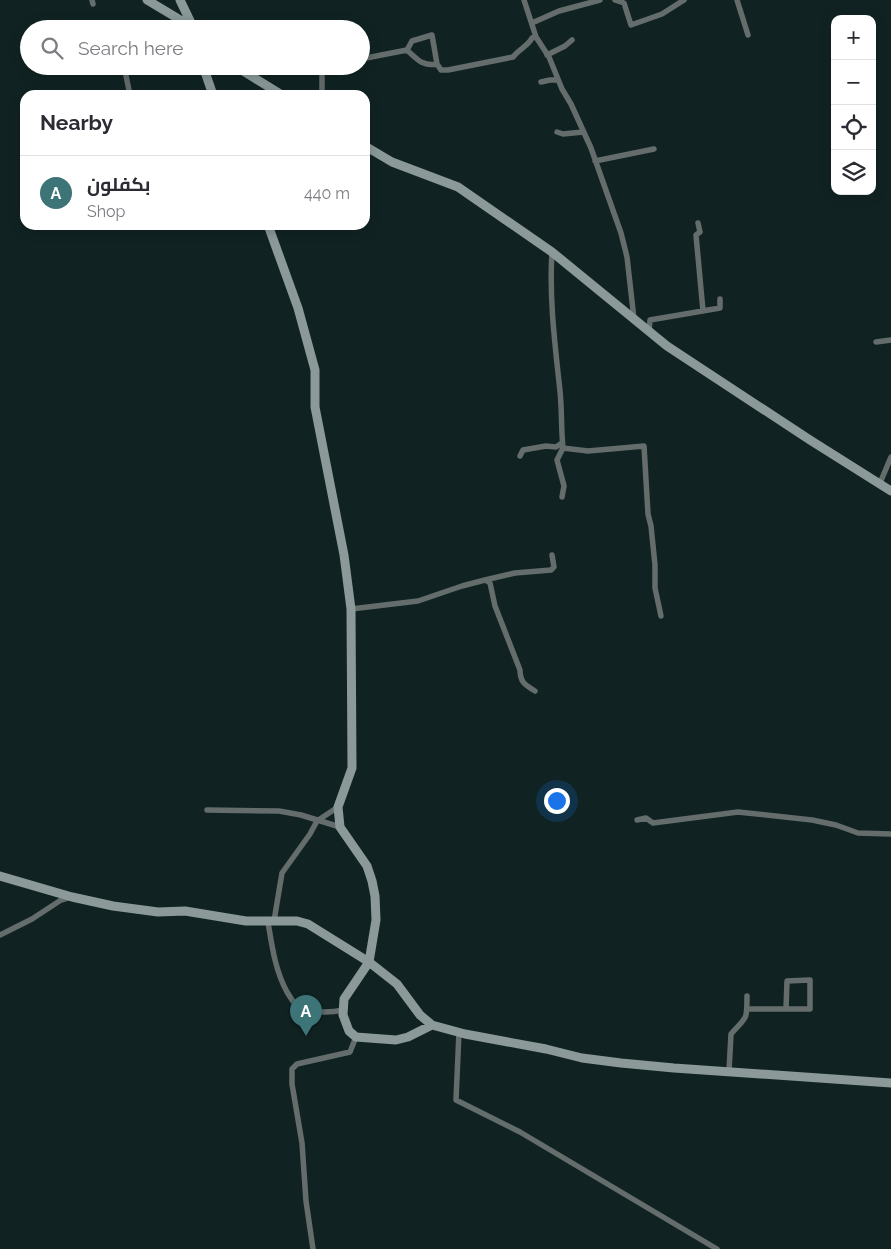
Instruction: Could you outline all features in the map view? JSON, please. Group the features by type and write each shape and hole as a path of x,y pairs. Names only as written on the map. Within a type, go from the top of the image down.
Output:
{"street":[{"path":"147,0 180,20"},
{"path":"180,0 189,20"},
{"path":"524,0 536,36 584,132 621,233 627,257 634,319"},
{"path":"532,22 559,11 600,0"},
{"path":"615,0 624,3 631,25 662,14 684,0"},
{"path":"737,0 748,35"},
{"path":"370,57 407,50 412,41 432,35 437,64 441,70 448,70 513,57 518,50 530,44 532,38 536,36"},
{"path":"547,55 565,46 572,40"},
{"path":"407,50 421,63 429,66 437,64"},
{"path":"126,75 129,90"},
{"path":"206,75 211,90"},
{"path":"250,75 274,90"},
{"path":"322,75 322,90"},
{"path":"541,82 558,80"},
{"path":"557,132 562,134 584,132"},
{"path":"595,160 654,148"},
{"path":"370,149 392,162 458,188 552,252 649,332 682,356 891,491"},
{"path":"698,223 700,232 696,235 703,311"},
{"path":"270,230 298,308 315,370 315,407 344,555 351,609 352,768 338,807 340,827 367,866 375,896 376,920 369,962 344,999 343,1015 349,1031 356,1037 396,1040 408,1037 432,1025"},
{"path":"552,252 551,279 554,340 560,393 562,446 557,460 564,486 562,497"},
{"path":"649,332 650,320 720,308 720,299"},
{"path":"876,342 891,340"},
{"path":"520,456 524,450 546,446 562,446 588,450 644,446 648,514 655,565 655,588 661,616"},
{"path":"880,483 891,457"},
{"path":"351,609 418,600 462,586 515,573 551,570 554,567 552,555"},
{"path":"485,580 490,583 495,606 520,670 521,681 535,691"},
{"path":"338,807 317,821 282,874 271,922 280,978 294,1003 304,1009 320,1012 332,1013 344,1010"},
{"path":"207,810 278,811 301,815 340,827"},
{"path":"637,820 646,818 653,823 738,812 812,820 836,825 858,833 891,834"},
{"path":"0,876 72,897 113,906 158,912 185,911 246,921 297,921 308,924 369,962 397,984 420,1015 432,1025 459,1032 582,1058 674,1068 891,1083"},
{"path":"0,935 32,919 61,900 72,897"},
{"path":"747,1009 786,1009 810,1009 810,980 787,981 786,1009"},
{"path":"729,1071 731,1034 744,1021 747,1009 747,996"},
{"path":"459,1032 456,1100 520,1132 717,1249"},
{"path":"313,1249 306,1201 302,1143 292,1084 292,1069 297,1064 350,1052 356,1037"}],"place":[{"name":"بكفلون","path":"306,1036"}]}
